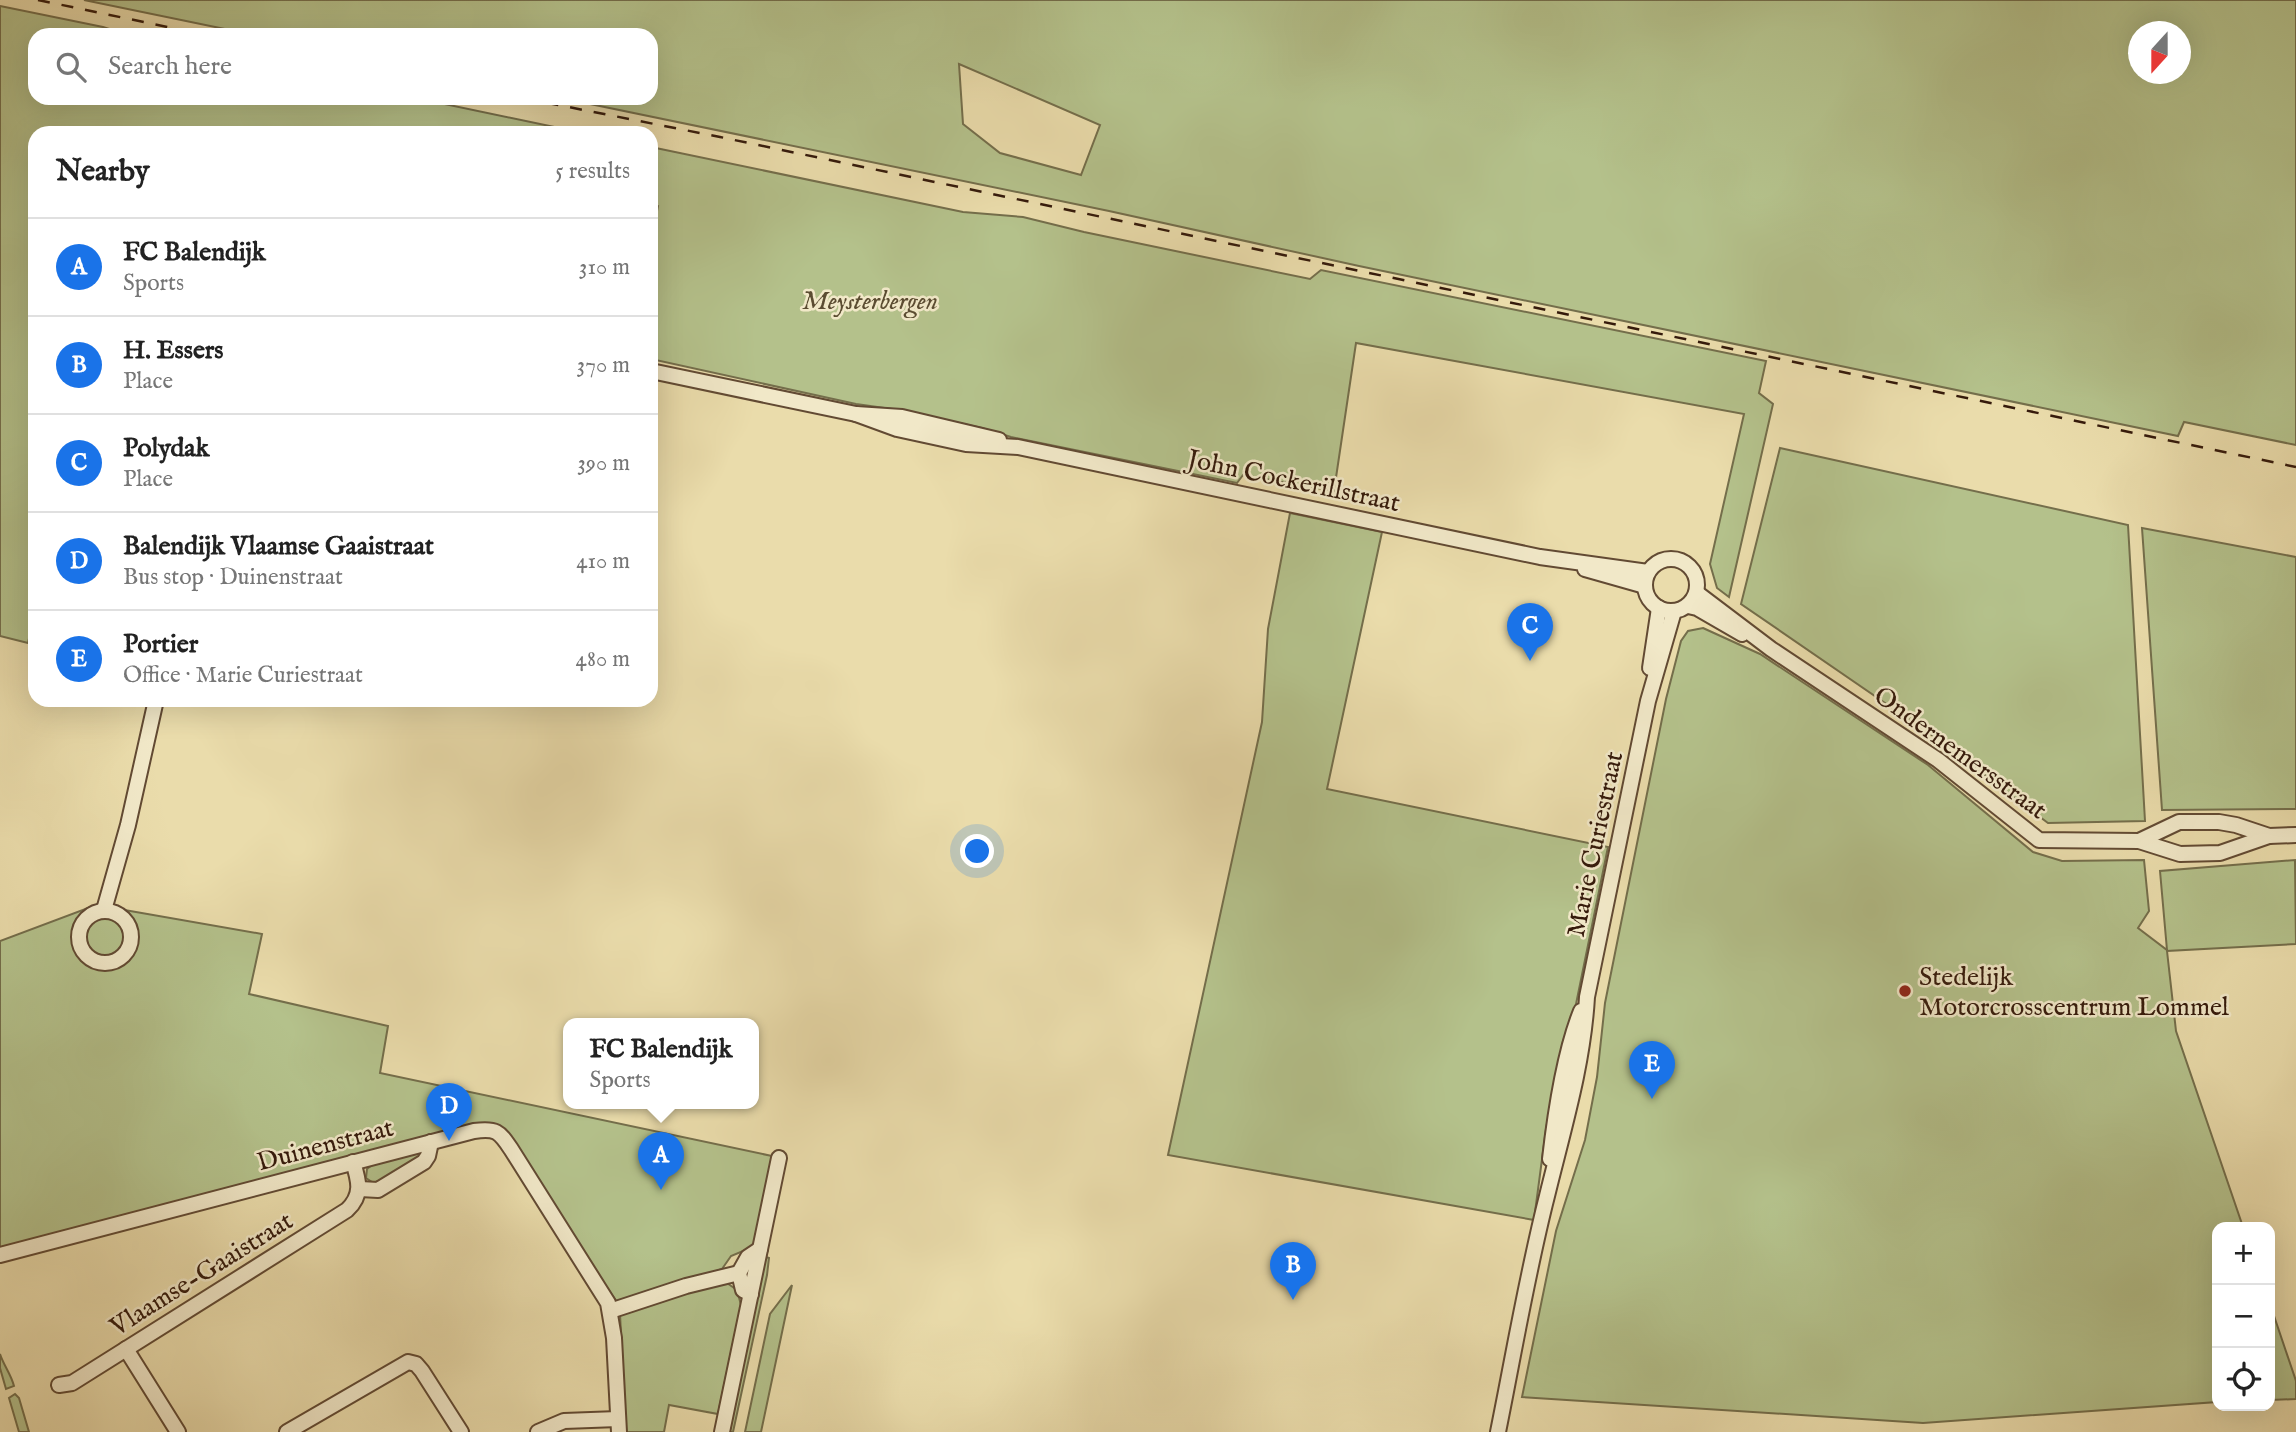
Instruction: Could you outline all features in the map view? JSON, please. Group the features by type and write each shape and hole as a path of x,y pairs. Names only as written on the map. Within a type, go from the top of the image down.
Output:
{"street":[{"name":"John Cockerillstraat","path":"658,372 856,414 897,429 955,442 1018,447 1646,579"},
{"path":"1648,701 1681,609 1697,593 1696,576 1686,562 1678,559 1661,561 1646,579 1647,595 1659,608 1681,609"},
{"name":"Ondernemersstraat","path":"1697,593 1771,649 1923,749 2039,840 2139,841 2180,854 2220,853 2269,836 2296,835"},
{"path":"1648,701 1659,608"},
{"name":"Ondernemersstraat","path":"1681,609 1697,608 1771,649"},
{"name":"Marie Curiestraat","path":"1498,1432 1547,1195 1565,1132 1584,1041 1587,997 1648,701"},
{"path":"111,912 127,855 128,825 154,707"},
{"name":"Ondernemersstraat","path":"2139,841 2179,822 2220,822 2269,836"},
{"name":"Duinenstraat","path":"0,1255 488,1129 500,1133 610,1311 619,1425"},
{"path":"353,1162 360,1189 378,1190 424,1162 431,1142"},
{"path":"722,1432 779,1158"},
{"name":"Vlaamse-Gaaistraat","path":"59,1385 72,1383 347,1210 357,1198 360,1189"},
{"path":"751,1294 743,1290 739,1273 748,1257 760,1249"},
{"path":"610,1311 686,1286 739,1273"},
{"path":"126,1349 178,1432"},
{"path":"287,1432 408,1362 416,1364 422,1371 461,1432"},
{"path":"538,1432 564,1421 619,1425"}],"green space":[{"path":"84,0 2296,0 2296,445 2184,422 2178,436 1359,266 1109,211 595,105 658,105 658,28 220,28","holes":["959,64 1100,125 1081,175 1000,153 963,124"]},
{"path":"0,6 106,28 28,28 28,105 449,105 550,126 28,126 28,643 0,636"},
{"name":"Meysterbergen","path":"658,148 963,212 1023,217 1310,279 1321,270 1766,361 1759,393 1773,404 1729,597 1717,588 1710,564 1744,414 1356,343 1334,491 1243,475 1237,483 1011,437 899,410 856,404 658,361"},
{"path":"1780,448 2128,525 2145,821 2048,823 1933,736 1741,604"},
{"path":"1290,513 1382,532 1327,789 1608,847 1575,1009 1563,1041 1546,1129 1534,1220 1168,1155 1262,722 1268,629"},
{"path":"2142,528 2296,557 2296,809 2162,810"},
{"name":"Stedelijk Motorcrosscentrum Lommel","path":"1703,628 1760,654 1928,765 2033,852 2062,861 2144,860 2149,911 2138,928 2167,950 2160,871 2295,860 2296,944 2167,951 2176,1031 2241,1222 2212,1222 2212,1402 1923,1423 1522,1397 1556,1231 1585,1140 1597,1077 1605,1003 1666,699 1681,641 1688,631"},
{"path":"96,905 262,934 249,994 388,1026 380,1073 772,1156 755,1246 731,1256 722,1269 619,1305 504,1130 0,1248 0,941"},
{"path":"420,1151 423,1155 375,1184 366,1178 367,1169 372,1165"},
{"path":"763,1256 769,1258 767,1275 733,1432 728,1432"},
{"path":"724,1281 737,1290 741,1305 718,1414 669,1405 664,1432 626,1432 620,1314"},
{"path":"792,1285 761,1432 745,1432 770,1314"},
{"path":"2275,1319 2296,1381 2296,1399 2275,1400"},
{"path":"0,1354 14,1386 6,1389 0,1368"},
{"path":"15,1394 19,1398 29,1432 19,1432 9,1398"}],"railway":[{"path":"38,0 172,28"},
{"path":"558,105 2296,467"}],"place":[{"name":"Polydak","path":"1530,661"},
{"name":"Stedelijk Motorcrosscentrum Lommel","path":"1905,991"},
{"name":"Portier","path":"1652,1099"},
{"name":"Balendijk Vlaamse Gaaistraat","path":"449,1141"},
{"name":"FC Balendijk","path":"661,1190"},
{"name":"H. Essers","path":"1293,1300"}]}
